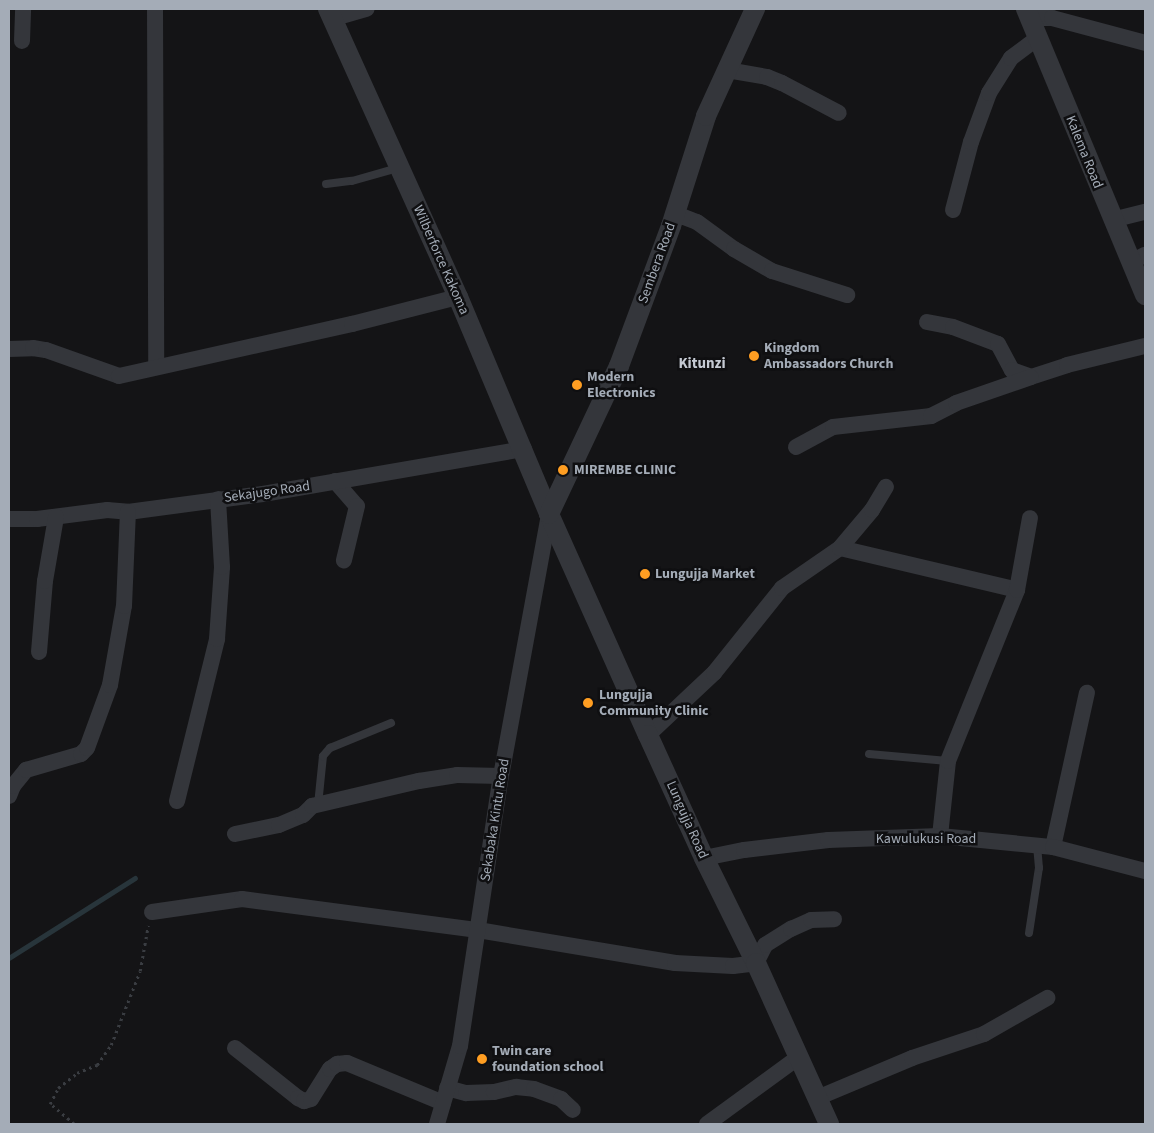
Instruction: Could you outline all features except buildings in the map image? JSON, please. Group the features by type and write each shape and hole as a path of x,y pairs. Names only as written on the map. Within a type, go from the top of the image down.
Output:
{"street":[{"path":"22,41 23,9"},
{"path":"154,9 156,367"},
{"path":"330,14 368,9"},
{"name":"Sembera Road","path":"549,514 619,366 676,214 706,116 755,9"},
{"path":"1028,13 1145,43"},
{"name":"Kalema Road","path":"1028,13 1112,220 1138,258 1145,295"},
{"name":"Wilberforce Kakoma","path":"330,14 458,297 524,449 549,514"},
{"path":"953,210 974,132 989,93 1011,58 1038,38"},
{"path":"727,70 767,77 839,113"},
{"path":"1112,220 1145,212"},
{"path":"676,214 696,222 734,249 772,271 847,295"},
{"path":"9,349 33,348 46,350 119,376 324,330 458,297"},
{"path":"926,322 953,327 998,344 1012,370 1031,377"},
{"path":"796,447 833,427 931,416 956,403 1031,377 1145,346"},
{"name":"Sekajugo Road","path":"9,519 56,517 82,512 128,512 335,482 524,449"},
{"path":"335,482 357,506 344,560"},
{"path":"648,734 714,673 782,588 840,548 872,510 886,487"},
{"path":"177,801 217,640 222,567 218,499"},
{"path":"9,796 13,786 26,770 81,754 87,748 110,685 124,606 128,512"},
{"name":"Lungujja Road","path":"549,514 704,858 756,963 829,1124"},
{"name":"Sekabaka Kintu Road","path":"437,1124 460,1046 501,776 549,514"},
{"path":"40,652 45,581 56,517"},
{"path":"940,836 948,761 1016,590 1030,518"},
{"path":"840,548 1016,590"},
{"path":"1045,846 1087,693"},
{"path":"235,834 279,825 303,815 312,806 419,781 457,775 501,776"},
{"name":"Kawulukusi Road","path":"704,858 744,850 828,840 940,836 1045,846 1145,871"},
{"path":"152,912 242,899 478,930 675,963 733,966 756,963 765,945 791,929 811,920 834,919"},
{"path":"817,1098 912,1058 984,1034 1047,998"},
{"path":"236,1048 304,1101 311,1099 330,1068 338,1064 347,1063 445,1096 494,1092 516,1087 534,1088 562,1099 573,1110"},
{"path":"707,1124 798,1056"}],"lane":[{"path":"326,184 352,181 400,168"},
{"path":"318,805 323,756 330,748 391,723"},
{"path":"869,754 948,761"},
{"path":"1029,933 1039,868 1045,846"}],"path":[{"path":"74,1124 50,1104 58,1088 77,1073 97,1065 111,1045 140,971 144,936 152,912"}],"waterway":[{"path":"9,958 135,878"}],"place":[{"name":"Kingdom Ambassadors Church","path":"754,356"},
{"name":"Modern Electronics","path":"577,385"},
{"name":"MIREMBE CLINIC","path":"563,470"},
{"name":"Lungujja Market","path":"645,574"},
{"name":"Lungujja Community Clinic","path":"588,703"},
{"name":"Twin care foundation school","path":"482,1059"}],"district":[{"name":"Kitunzi","path":"702,364"}]}
